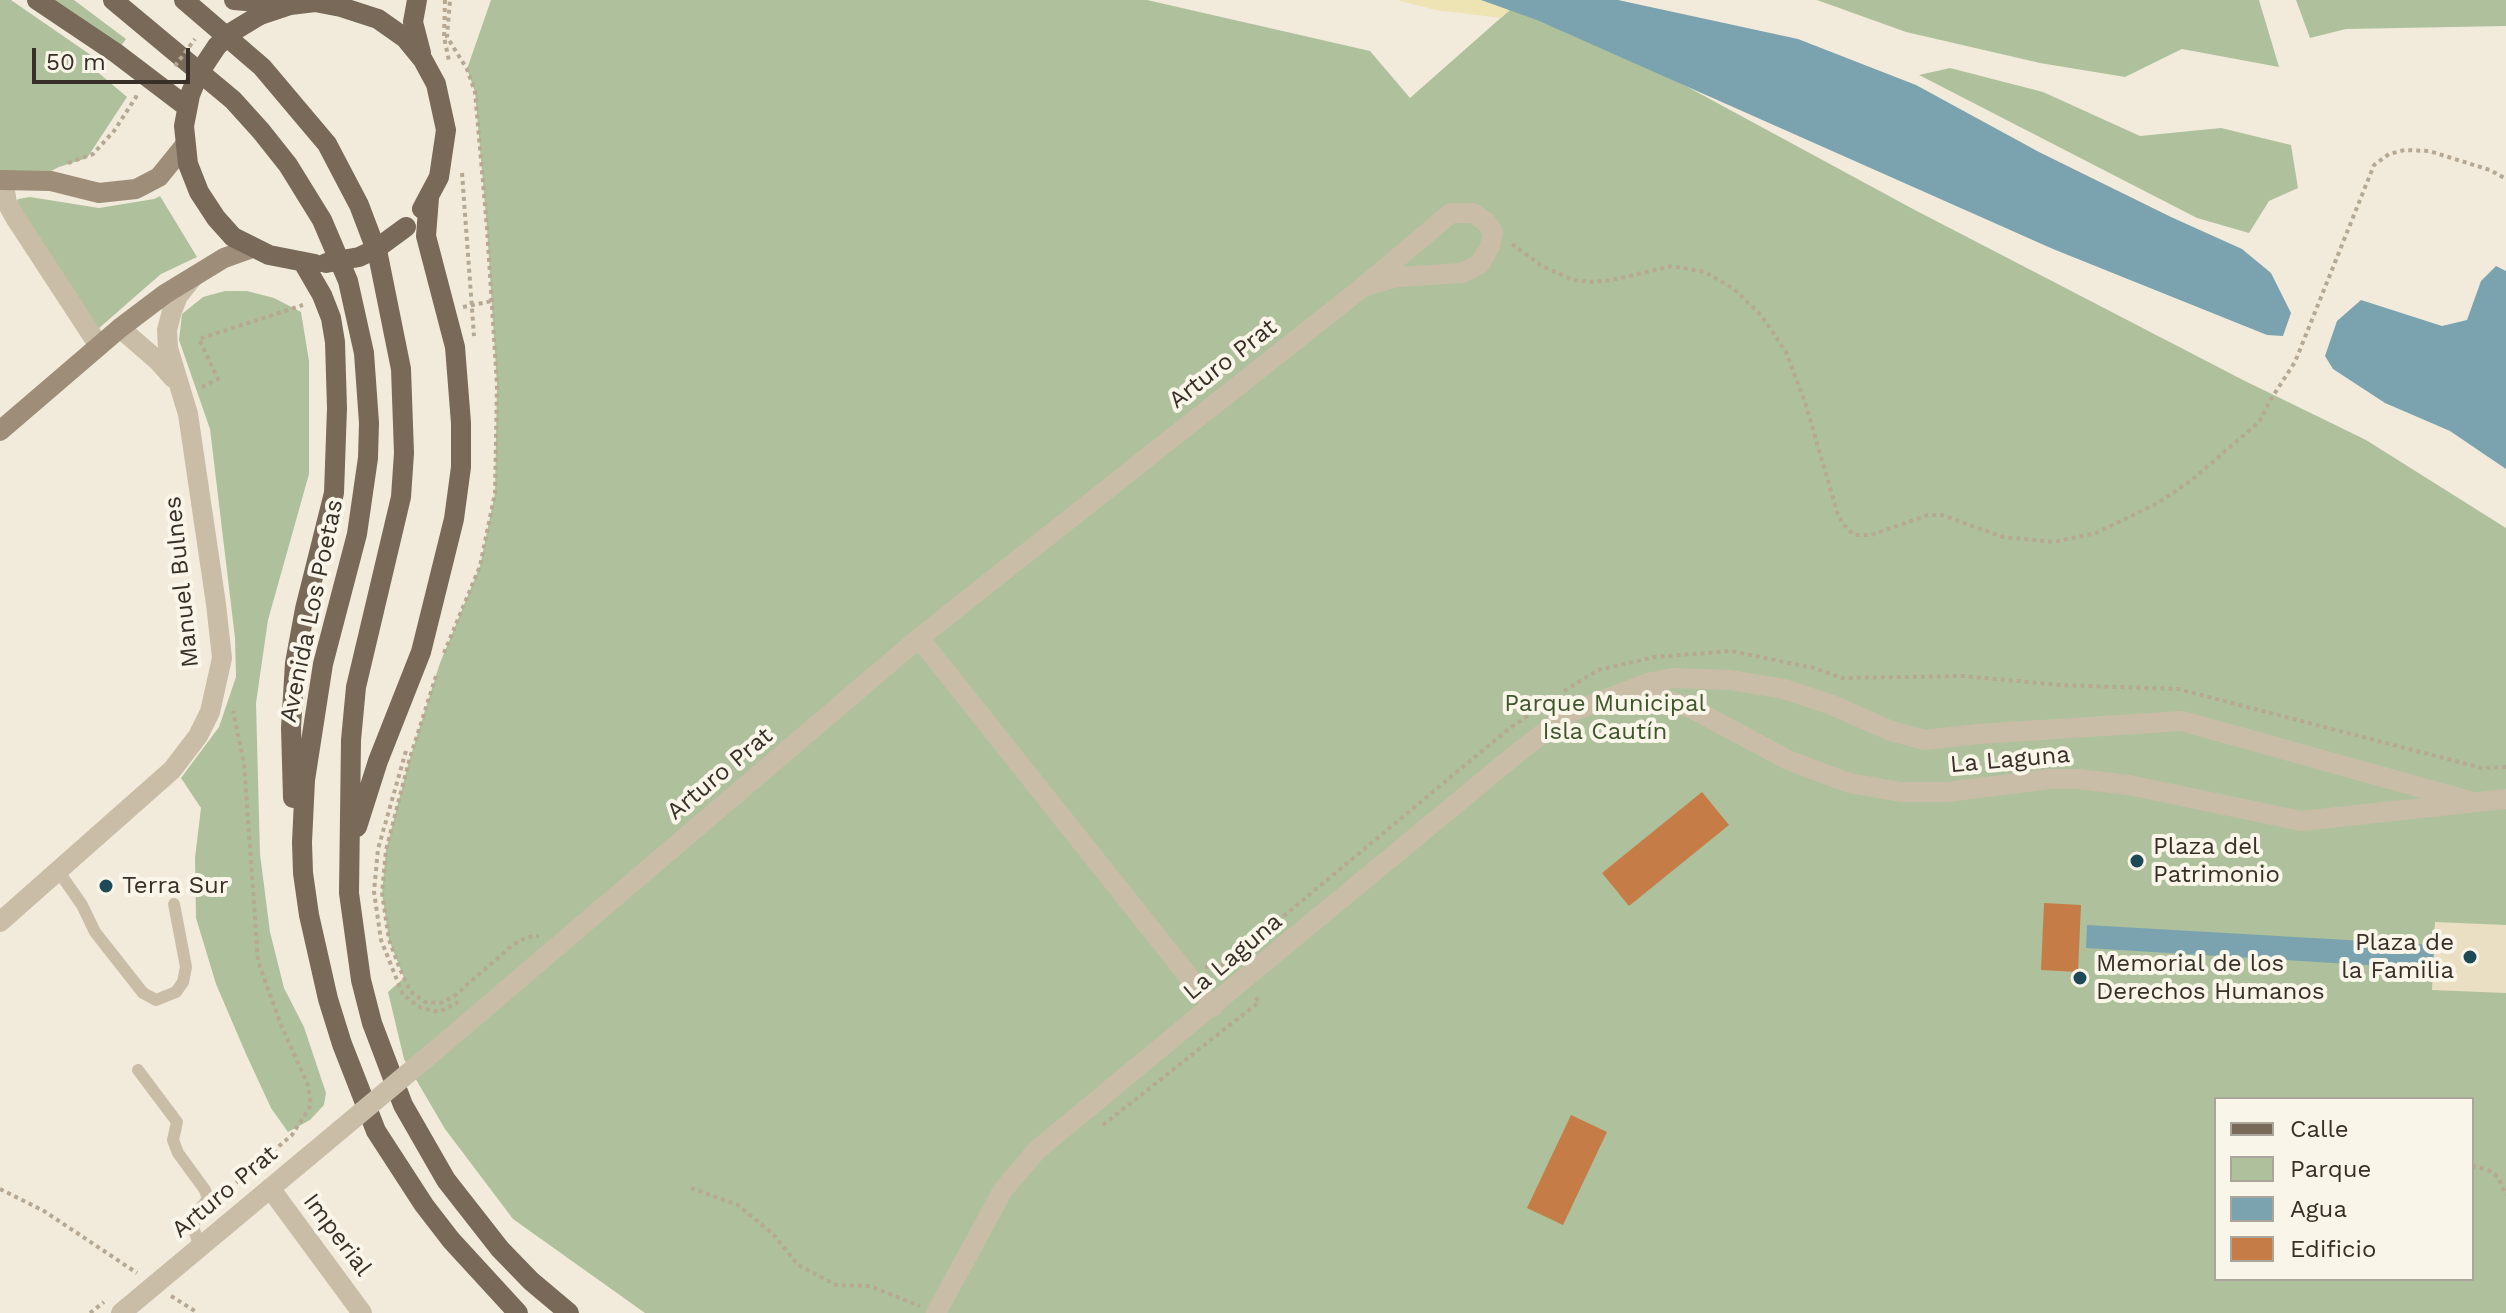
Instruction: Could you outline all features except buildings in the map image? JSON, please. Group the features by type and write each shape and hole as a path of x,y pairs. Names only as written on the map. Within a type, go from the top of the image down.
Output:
{"main road":[{"path":"37,0 116,53 187,107"},
{"name":"Avenida Los Poetas","path":"113,0 233,100 288,165 322,220 348,281 362,341 369,423 364,494 354,547 315,706 303,810 303,873 309,915 328,999 376,1131 424,1205 451,1240 518,1313"},
{"path":"184,0 262,67 327,144 359,205 378,255 395,333 404,411 401,497 356,687 351,740 349,893 361,980 376,1036 403,1105 431,1156 472,1216 531,1281 569,1313"},
{"path":"234,0 290,5"},
{"path":"417,0 414,32 423,60 436,84 446,130 439,177 429,198 406,227 376,249 359,257 304,264 269,255 233,237 199,192 188,164 185,145 187,107 199,73 217,46 232,32 260,15 290,5 350,3 405,38 423,60"},
{"path":"2,180 51,181 99,193 136,189 159,177 185,145"},
{"path":"348,849 378,761 421,652 454,519 461,467 455,347 426,236 429,198"},
{"path":"0,431 120,328 195,274 224,258 252,248"},
{"path":"303,873 293,806 291,728 295,663 334,493 337,408 331,318 304,264"}],"street":[{"path":"2,180 7,203 16,219 99,346"},
{"name":"Arturo Prat","path":"116,1304 155,1285 919,638 1363,287 1451,213 1473,213 1486,222 1493,232 1490,246 1480,264 1462,273 1397,277 1363,287"},
{"name":"Manuel Bulnes","path":"0,922 172,770 198,736 210,712 222,658 216,604 182,392 168,348 167,330 178,296 195,274"},
{"path":"120,328 158,361 182,392"},
{"path":"919,638 1213,1007"},
{"name":"La Laguna","path":"936,1313 1003,1190 1037,1150 1521,750 1572,712 1648,683 1673,678 1730,680 1784,689 1832,705 1891,731 1925,740 2182,721 2469,801"},
{"name":"La Laguna","path":"1618,696 1659,697 1691,708 1788,760 1849,783 1901,792 1947,792 2050,779 2078,779 2129,785 2301,821 2506,799"},
{"name":"Imperial","path":"270,1188 362,1313"}],"lane":[{"path":"59,872 82,905 95,932 143,993 156,1000 176,992 183,982 186,967 174,904"},
{"path":"138,1070 177,1122 173,1140 178,1153 205,1190 208,1199 193,1227 200,1247"}],"path":[{"path":"164,58 175,66"},
{"path":"51,181 50,164 67,164 93,154 114,131 136,97 137,86"},
{"path":"1493,232 1542,266 1573,280 1612,280 1672,266 1705,272 1734,289 1761,315 1786,352 1805,402 1838,515 1854,535 1871,535 1928,515 1942,515 2003,537 2054,542 2096,533 2158,503 2193,479 2259,422 2295,362 2374,165 2389,154 2405,150 2429,151 2490,170 2506,179"},
{"path":"182,392 218,379 199,339 311,302"},
{"path":"1598,670 1655,657 1731,651 1814,668 1842,678 1964,676 2059,685 2178,689 2482,768 2506,767"},
{"path":"197,1215 292,1135 311,1105 308,1085 281,1025 258,961 244,763 231,703"},
{"path":"1200,968 1226,964 1506,731"},
{"path":"441,1003 453,997 514,944 527,937"},
{"path":"1099,1128 1259,1002"},
{"path":"2474,1166 2488,1170 2498,1177 2506,1195"},
{"path":"691,1188 738,1205 773,1234 798,1265 836,1285 870,1286 936,1313"},
{"path":"0,1189 44,1211 198,1313"},
{"path":"90,1313 116,1304"}],"green space":[{"path":"0,0 11,0 98,60 94,69 127,97 87,158 43,175 0,181"},
{"path":"52,0 74,0 126,39 121,46"},
{"name":"Parque Municipal Isla Cautín","path":"491,0 1147,0 1370,51 1410,98 1521,0 1527,0 1913,209 2243,380 2366,440 2506,528 2506,1313 645,1313 513,1219 445,1129 404,1059 388,992 404,978 389,940 382,893 386,850 409,761 440,663 480,566 495,493 497,385 475,92 467,69"},
{"path":"1817,0 2259,0 2279,67 2182,49 2125,77 2040,63 1906,32"},
{"path":"2296,0 2506,0 2506,26 2346,29 2310,38"},
{"path":"1950,68 2043,92 2140,136 2221,128 2291,145 2298,188 2269,201 2249,233 2197,218 1919,75"},
{"path":"160,196 197,257 161,274 98,329 15,206 18,199 30,197 99,208"},
{"path":"225,291 247,291 274,298 301,312 309,361 309,474 268,620 256,703 260,854 270,932 284,988 304,1027 326,1093 324,1105 310,1120 288,1132 271,1108 246,1054 216,984 196,918 195,858 201,808 181,778 219,727 236,677 235,638 210,429 179,340 182,314 203,297"}],"sand":[{"path":"1397,0 1481,0 1510,10 1501,18 1436,10"}],"shaded area":[{"name":"Plaza de la Familia","path":"2435,922 2506,925 2506,993 2432,990"}],"water":[{"path":"1481,0 1618,0 1798,39 1916,85 2039,152 2242,249 2271,273 2291,313 2283,336 2267,335 2053,249 1537,20"},
{"path":"2496,266 2506,271 2506,469 2450,431 2385,403 2333,369 2325,356 2337,321 2361,300 2442,326 2467,320 2481,281"},
{"path":"2087,925 2434,945 2433,969 2086,948"}],"place":[{"name":"Plaza del Patrimonio","path":"2137,861"},
{"name":"Terra Sur","path":"106,886"},
{"name":"Plaza de la Familia","path":"2470,957"},
{"name":"Memorial de los Derechos Humanos","path":"2080,978"}]}
